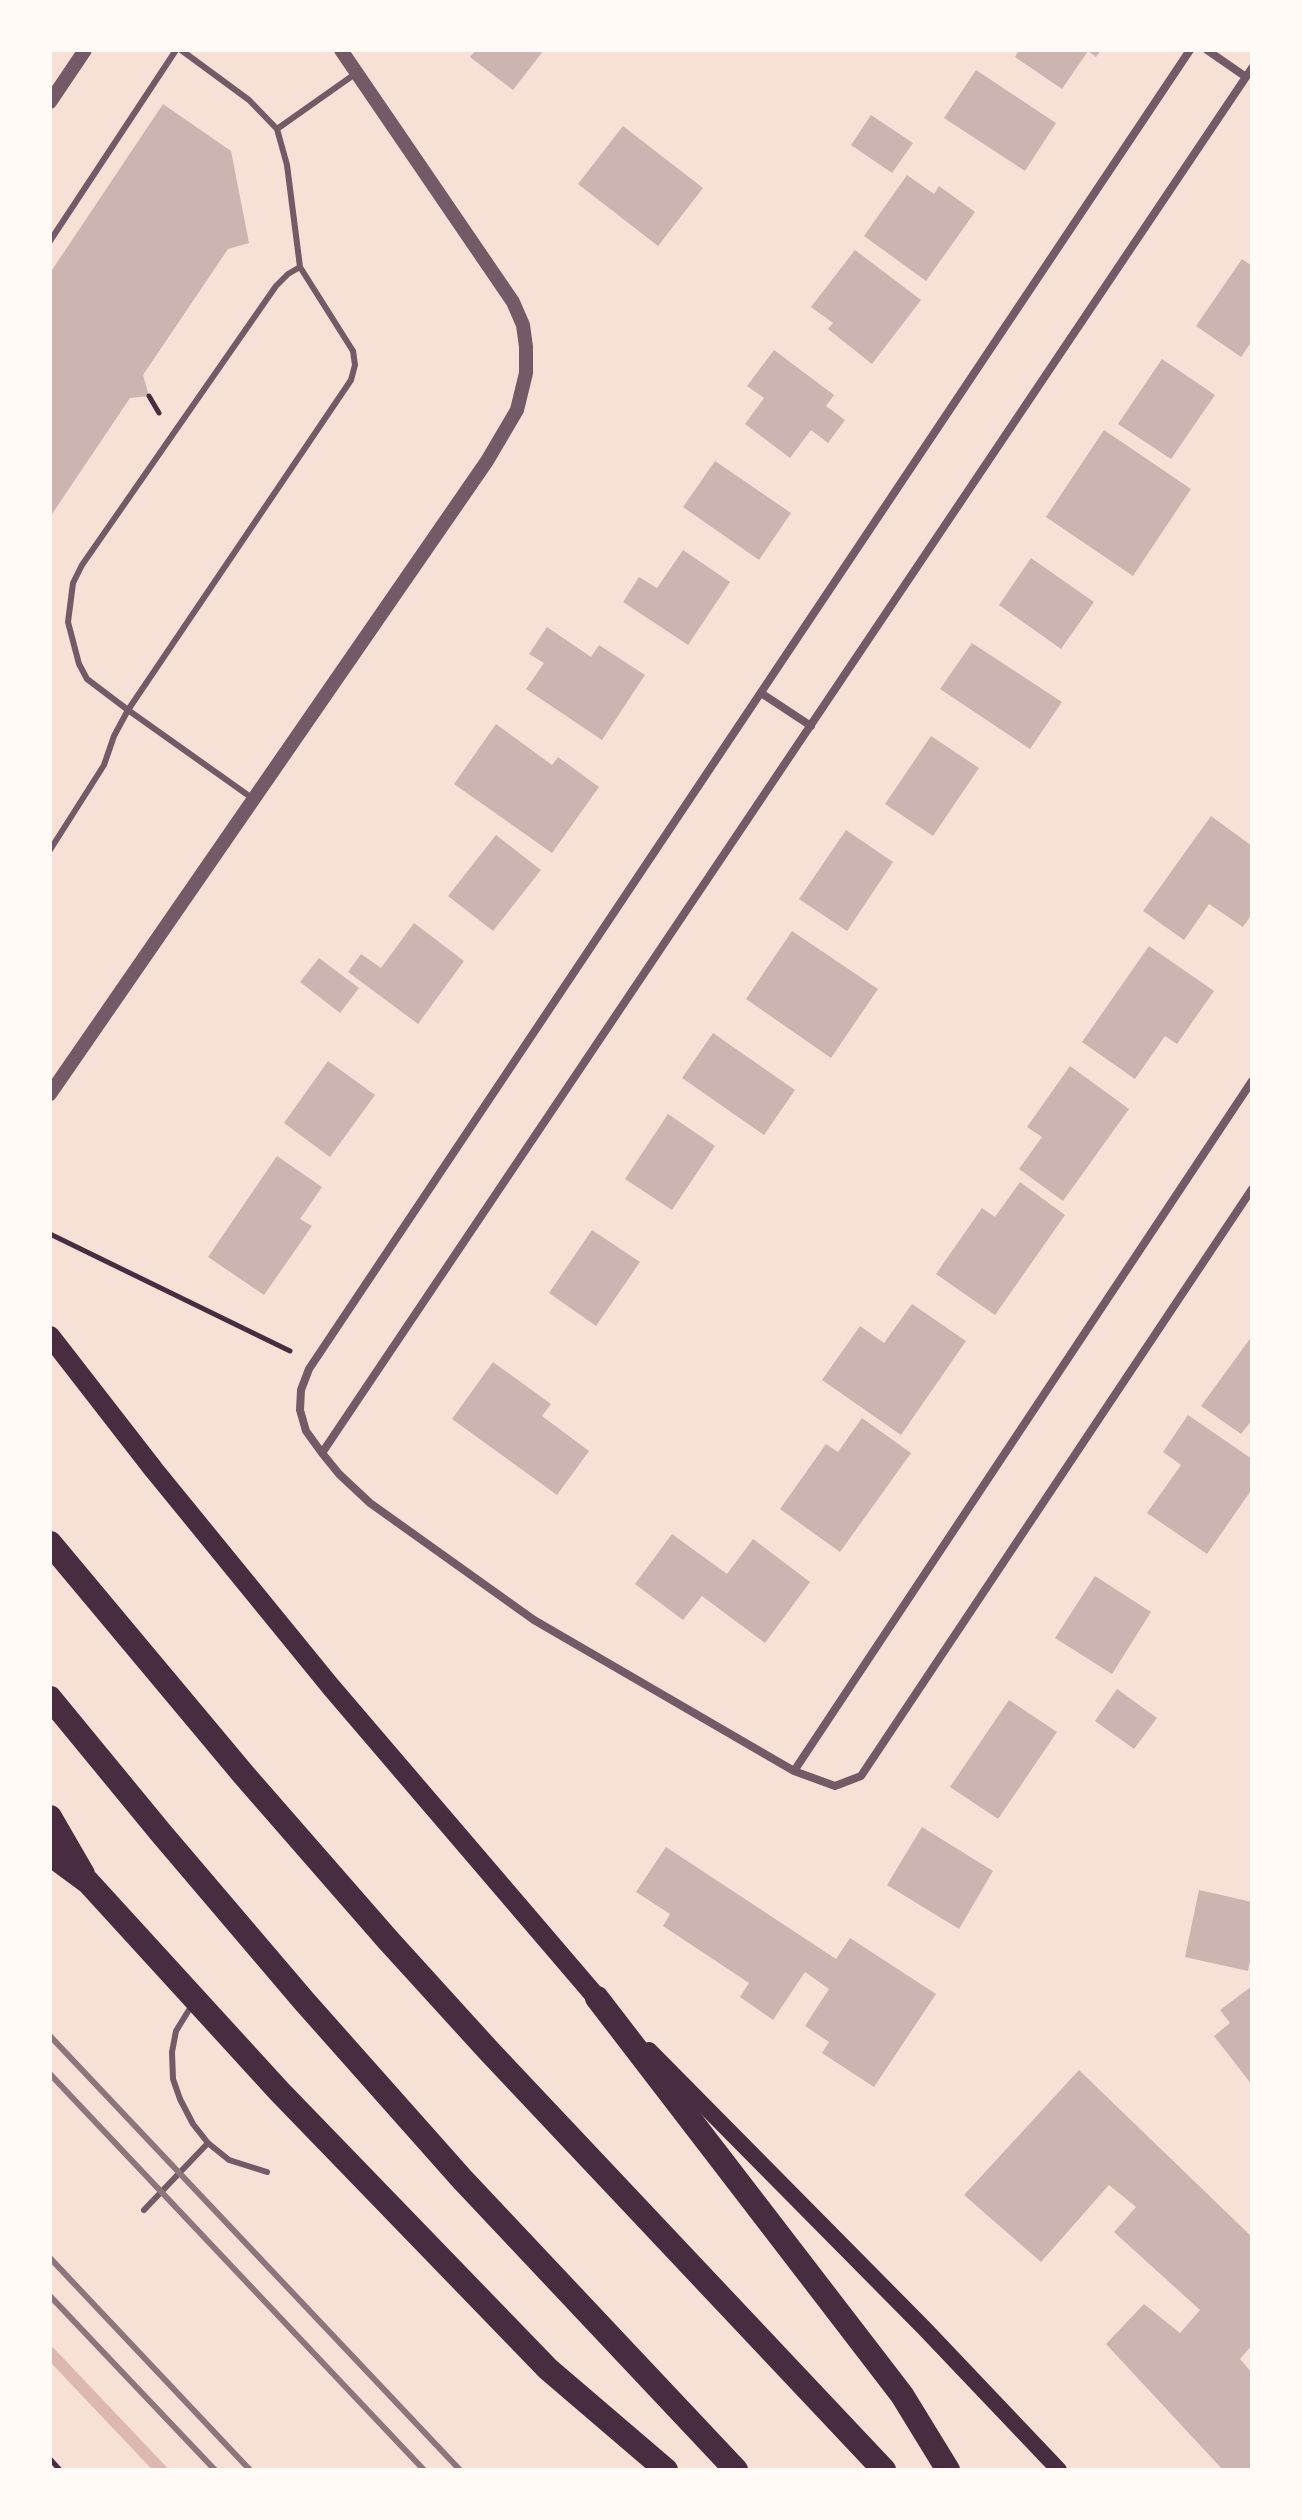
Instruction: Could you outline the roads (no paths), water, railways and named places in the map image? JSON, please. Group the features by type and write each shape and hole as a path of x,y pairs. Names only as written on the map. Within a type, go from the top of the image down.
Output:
{"highway":[{"path":"50,1543 244,1775 398,1951 884,2470"},
{"path":"50,1698 304,2001 482,2201 736,2470"},
{"path":"50,1817 88,1882"},
{"path":"50,1854 88,1882 279,2091 548,2369 666,2470"},
{"path":"597,1998 902,2395 948,2470"}],"main road":[{"path":"50,1336 162,1481 331,1687 597,1998 924,2328 1059,2470"}],"street":[{"path":"50,102 85,50"},
{"path":"50,1094 504,436 517,410 526,373 523,325 513,302 341,50"},
{"path":"1190,50 309,1369 301,1390 300,1410 306,1431 322,1453 370,1503 534,1620 794,1771 835,1786 861,1776 1252,1189"},
{"path":"322,1453 1249,72 1207,50"},
{"path":"761,693 811,726"},
{"path":"794,1771 1252,1081"}],"lane":[{"path":"50,241 178,50 249,100 277,129 287,165 300,267 353,351 355,365 351,380 128,710 114,736 104,765 50,850"},
{"path":"277,129 357,73"},
{"path":"252,798 87,679 79,664 68,622 73,583 82,565 276,286 300,267"},
{"path":"197,1999 176,2031 172,2052 173,2079 193,2124 208,2143 229,2160 267,2172"},
{"path":"144,2210 208,2143"}],"waterway":[{"path":"50,2353 161,2470"}],"railway":[{"path":"50,2036 460,2470"},
{"path":"50,2074 424,2470"},
{"path":"50,2258 250,2470"},
{"path":"50,2296 215,2470"}]}
